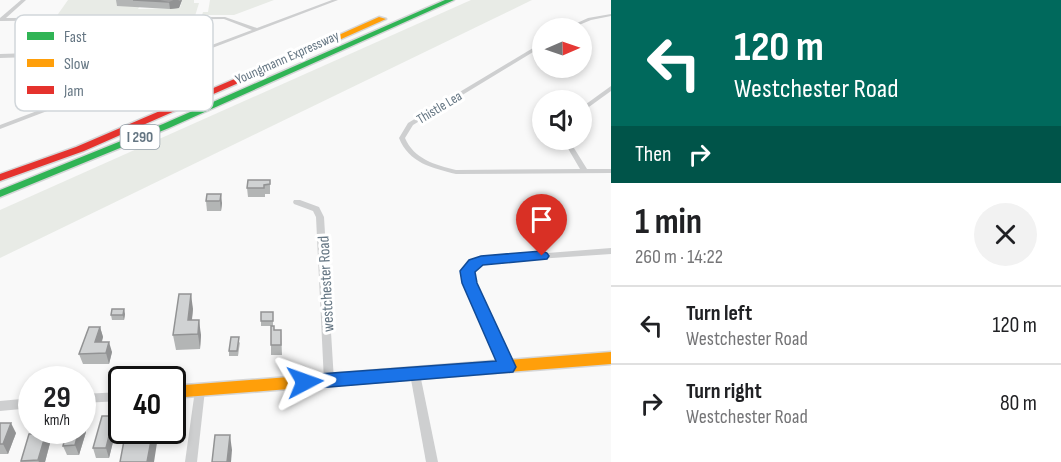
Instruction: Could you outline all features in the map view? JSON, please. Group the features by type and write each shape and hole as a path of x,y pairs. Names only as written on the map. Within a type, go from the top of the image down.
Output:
{"main road":[{"name":"Youngmann Expressway","path":"213,92 427,0"},
{"name":"Youngmann Expressway","path":"213,105 452,0"},
{"name":"Youngmann Expressway","path":"0,178 80,149 168,111"},
{"name":"Youngmann Expressway","path":"0,194 200,111"},
{"path":"186,391 611,358"}],"street":[{"path":"0,20 24,0"},
{"path":"213,46 336,0"},
{"path":"592,19 611,15"},
{"path":"213,18 225,18 257,30"},
{"path":"0,20 15,20"},
{"name":"Thistle Lea","path":"532,51 410,124 402,138 406,148 417,158 448,171 585,171"},
{"path":"0,56 15,56"},
{"path":"592,102 611,88"},
{"path":"0,127 42,111"},
{"path":"572,150 585,171 611,171"},
{"name":"westchester Road","path":"297,202 316,209 320,217 329,381"},
{"path":"507,367 470,283 468,271 470,267 481,261 495,259 611,251"},
{"path":"415,374 432,462"},
{"path":"191,462 200,390"},
{"path":"0,406 18,404"}],"shaded area":[{"path":"68,0 143,0 138,9 180,8 182,0 194,0 194,3 199,3 195,15 57,15"},
{"path":"210,0 274,0 234,15 202,15 203,12 208,12"},
{"path":"471,0 532,0 0,258 0,210"}],"building":[{"path":"133,0 178,0 178,1 169,2"},
{"path":"248,180 270,180 270,184 264,185 264,188 247,188"},
{"path":"207,194 221,194 220,201 206,201"},
{"path":"179,294 191,294 188,320 199,320 198,334 173,335"},
{"path":"112,309 124,309 123,315 111,315"},
{"path":"261,312 273,312 273,321 261,321"},
{"path":"271,326 274,326 274,330 281,330 281,345 271,345"},
{"path":"89,327 100,327 95,342 109,342 106,353 79,354"},
{"path":"231,337 239,337 237,351 229,351"},
{"path":"102,416 108,416 106,448 93,448 96,444"},
{"path":"0,423 11,423 3,444 0,444"},
{"path":"215,435 230,435 227,462 212,462"},
{"path":"26,444 43,444 38,460 21,461"},
{"path":"123,444 150,444 147,462 120,462"}],"traffic: fast":[{"path":"213,105 451,0"},
{"path":"0,194 200,111"}],"traffic: slow":[{"path":"289,59 382,19"},
{"path":"186,391 611,358"}],"traffic: jam":[{"path":"213,92 289,59"},
{"path":"0,178 80,149 168,111"}],"route":[{"path":"305,382 507,367 470,283 468,271 474,263 481,261 542,256"}]}
